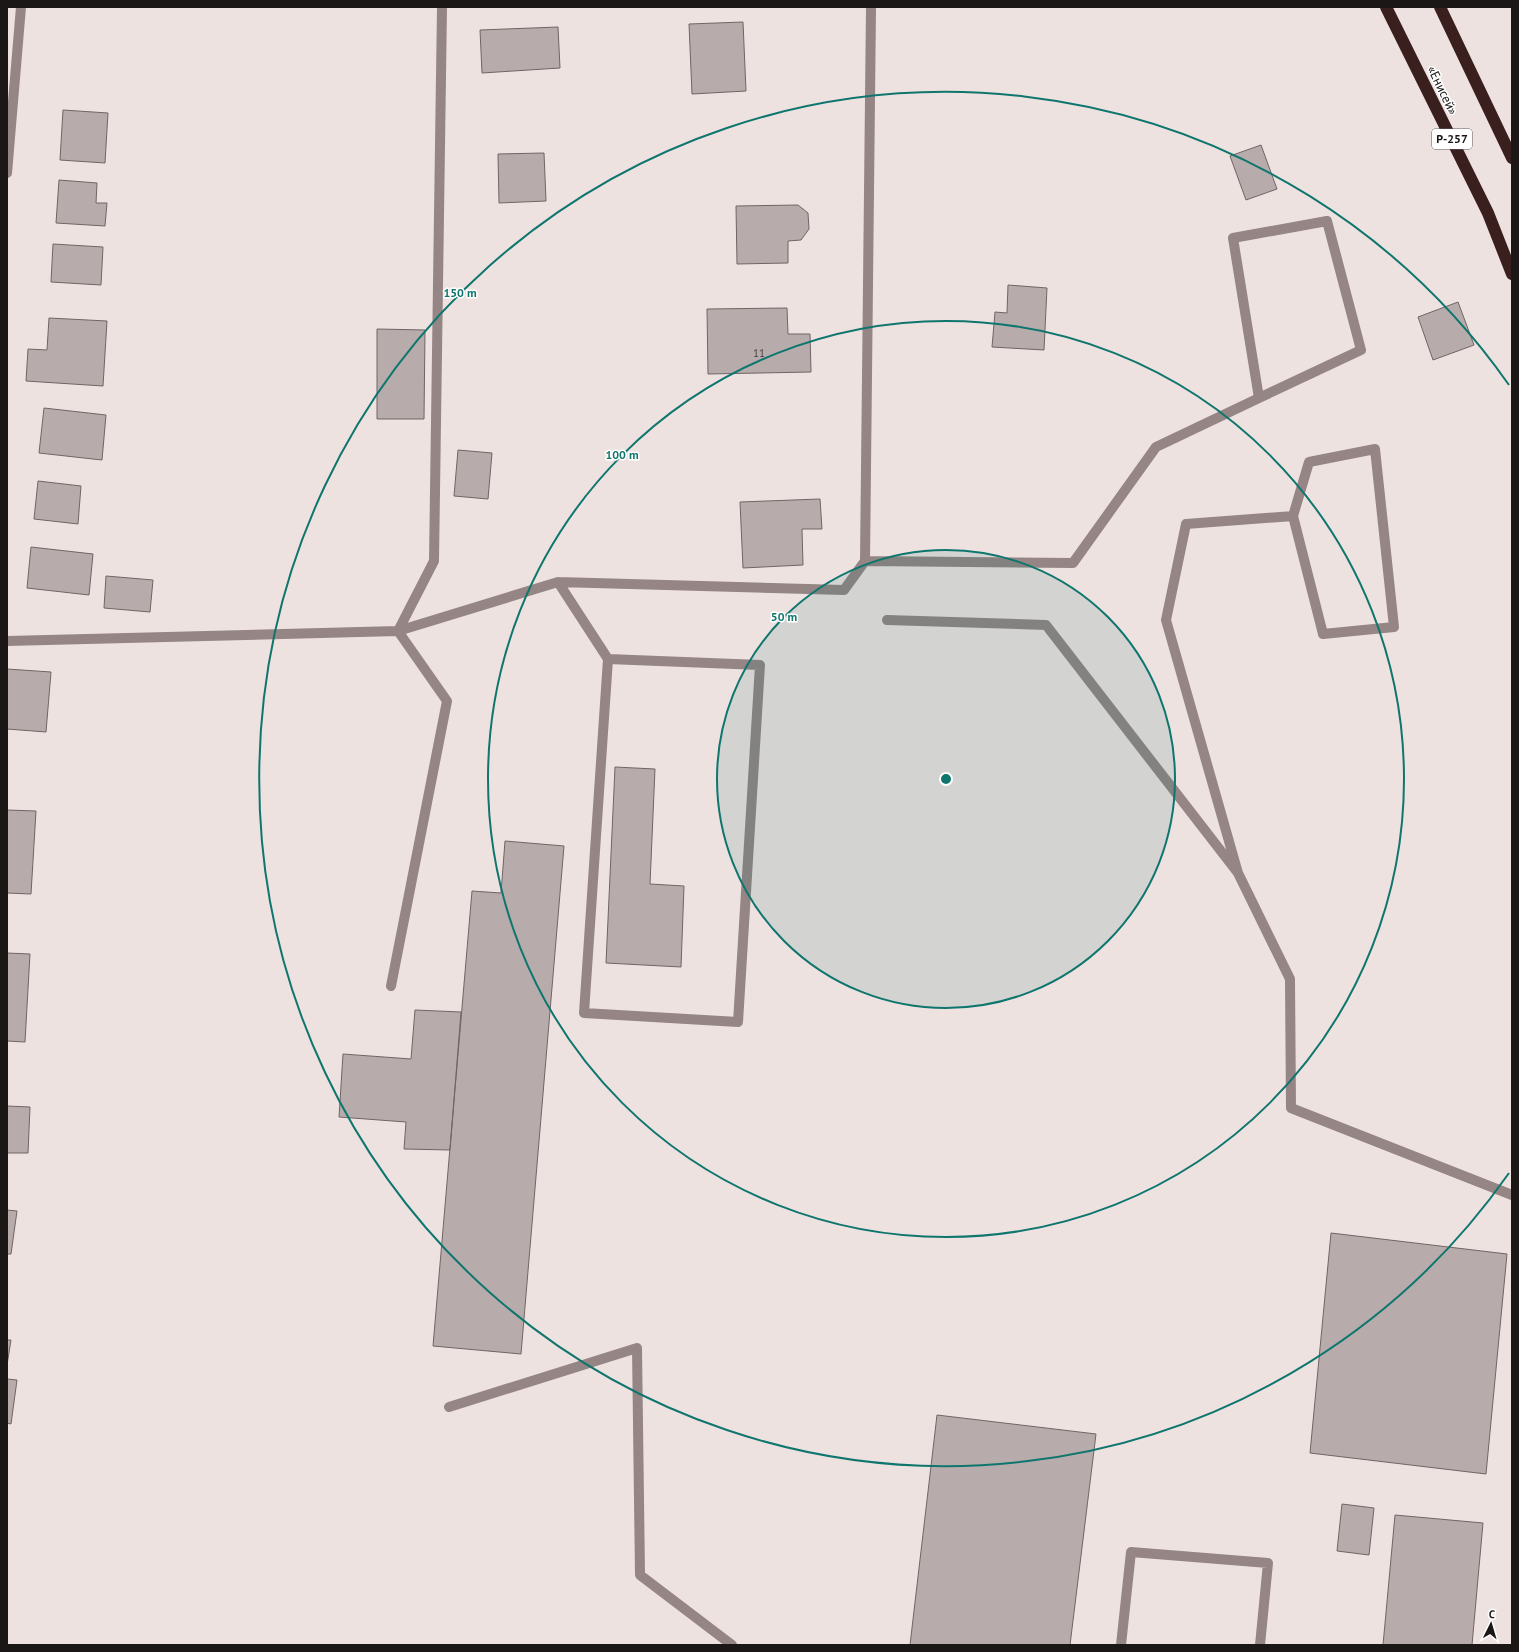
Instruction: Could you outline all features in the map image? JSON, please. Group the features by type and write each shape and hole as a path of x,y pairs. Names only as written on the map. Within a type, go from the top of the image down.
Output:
{"highway":[{"name":"«Енисей»","path":"1386,7 1488,213 1512,274"},
{"path":"1440,7 1512,158"}],"street":[{"path":"7,173 21,7"},
{"path":"398,631 434,561 442,7"},
{"path":"7,641 398,631 558,582 844,590 865,562 871,7"},
{"path":"865,562 1073,563 1156,447 1361,350 1327,221 1233,238 1259,398"},
{"path":"1375,448 1394,627 1323,634 1293,516 1309,462 1375,448"},
{"path":"1293,516 1186,524 1166,620 1238,872 1290,979 1291,1108 1512,1195"},
{"path":"558,582 608,659 584,1013 738,1022 760,665 608,659"},
{"path":"888,620 1046,625 1238,872"},
{"path":"391,986 447,701 398,631"},
{"path":"449,1407 637,1348 640,1576 732,1645"},
{"path":"1121,1645 1131,1552 1268,1563 1260,1645"}],"building":[{"path":"743,22 746,91 692,94 689,24"},
{"path":"558,27 560,68 482,73 480,30"},
{"path":"63,110 108,113 105,163 60,160"},
{"path":"1261,145 1277,189 1246,200 1230,156"},
{"path":"544,153 546,201 499,203 498,154"},
{"path":"59,180 97,183 96,203 107,203 105,226 56,223"},
{"path":"798,205 808,213 809,229 801,240 788,241 788,263 737,264 736,206"},
{"path":"53,244 103,247 101,285 51,282"},
{"path":"1008,285 1047,288 1044,350 992,347 995,312 1007,313"},
{"path":"1458,302 1474,345 1433,360 1418,317"},
{"path":"787,308 788,334 810,334 811,372 708,374 707,309"},
{"path":"49,318 107,321 103,386 26,381 28,349 47,350"},
{"path":"377,329 425,330 424,419 377,419"},
{"path":"44,408 106,415 102,460 39,453"},
{"path":"458,450 492,453 488,499 454,496"},
{"path":"38,481 81,486 78,524 34,519"},
{"path":"820,499 822,529 802,529 803,565 743,568 740,502"},
{"path":"31,547 93,554 89,595 27,588"},
{"path":"106,576 153,580 150,612 104,608"},
{"path":"7,669 51,672 46,732 7,729"},
{"path":"615,767 655,769 650,884 684,886 681,967 606,963"},
{"path":"7,810 36,811 31,894 7,893"},
{"path":"505,841 564,846 521,1354 433,1346 472,891 501,893"},
{"path":"7,953 30,954 25,1042 7,1041"},
{"path":"415,1010 461,1012 450,1150 404,1149 406,1122 339,1117 343,1054 411,1059"},
{"path":"7,1106 30,1107 28,1153 7,1153"},
{"path":"7,1210 17,1211 11,1254 7,1254"},
{"path":"1331,1233 1507,1254 1486,1474 1310,1453"},
{"path":"7,1340 11,1340 7,1365"},
{"path":"7,1379 17,1380 11,1424 7,1423"},
{"path":"937,1415 1096,1434 1070,1645 910,1645"},
{"path":"1342,1504 1374,1508 1369,1555 1337,1551"},
{"path":"1395,1515 1483,1523 1472,1645 1383,1645"}]}
